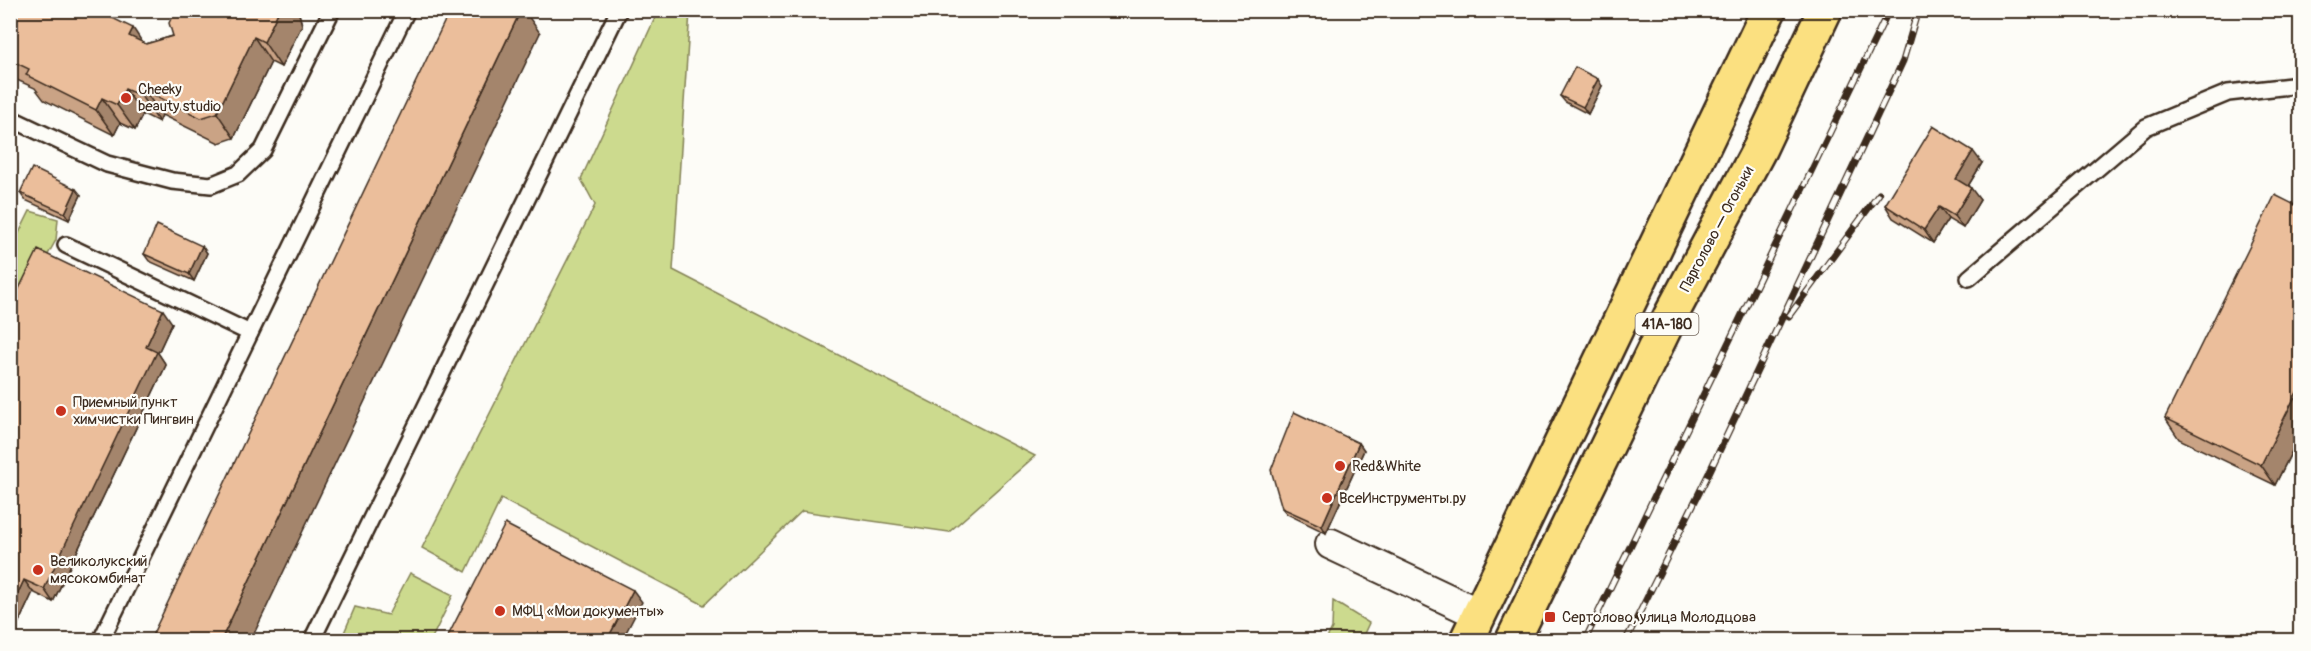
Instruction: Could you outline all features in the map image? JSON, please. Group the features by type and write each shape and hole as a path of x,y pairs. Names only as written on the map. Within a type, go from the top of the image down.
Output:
{"main road":[{"name":"41А-180","path":"1473,627 1769,10"},
{"name":"Парголово — Огоньки","path":"1513,640 1670,317 1760,148 1825,10"}],"street":[{"path":"1331,544 1473,627"}],"lane":[{"path":"10,118 107,164 172,181 211,185 238,174 263,150 332,10"},
{"path":"312,640 619,10"},
{"path":"101,640 405,11"},
{"path":"1969,278 2146,127 2228,93 2301,85"},
{"path":"66,245 250,333"}],"green space":[{"path":"662,11 690,11 673,270 1035,456 949,532 802,511 704,605 501,499 466,572 422,548 595,205 581,179 655,18"},
{"path":"30,211 58,219 56,240 11,321 11,243 14,243"},
{"path":"410,573 453,595 431,640 341,640 355,607 388,615"},
{"path":"1333,601 1369,623 1361,640 1326,640 1332,628"}],"building":[{"path":"10,10 96,10 133,28 129,36 146,44 173,36 169,23 175,10 279,10 264,42 254,37 217,113 201,118 144,90 141,96 125,89 117,105 102,98 96,110 26,75 29,69 10,60"},
{"path":"450,10 521,10 221,640 150,640"},
{"path":"1575,67 1598,79 1583,107 1560,96"},
{"path":"1933,126 1973,151 1956,179 1971,188 1954,216 1939,207 1924,230 1885,205"},
{"path":"32,168 76,189 65,213 20,193"},
{"path":"2275,195 2301,208 2301,384 2261,465 2165,418"},
{"path":"157,225 202,246 189,274 144,254"},
{"path":"38,250 163,310 146,347 157,352 44,589 24,580 10,610 10,307"},
{"path":"1294,412 1359,443 1322,526 1282,508 1271,470"},
{"path":"505,524 633,590 607,640 446,640"}],"railway":[{"path":"1585,640 1889,10"},
{"path":"1626,640 1708,475 1903,61 1918,10"},
{"path":"1789,316 1879,194"}],"place":[{"name":"Cheeky beauty studio","path":"126,98"},
{"name":"Приемный пункт химчистки Пингвин","path":"61,411"},
{"name":"Red&White","path":"1340,466"},
{"name":"ВсеИнструменты.ру","path":"1327,498"},
{"name":"Великолукский мясокомбинат","path":"38,570"},
{"name":"МФЦ «Мои документы»","path":"500,611"},
{"name":"Сертолово, улица Молодцова","path":"1550,617"}]}
